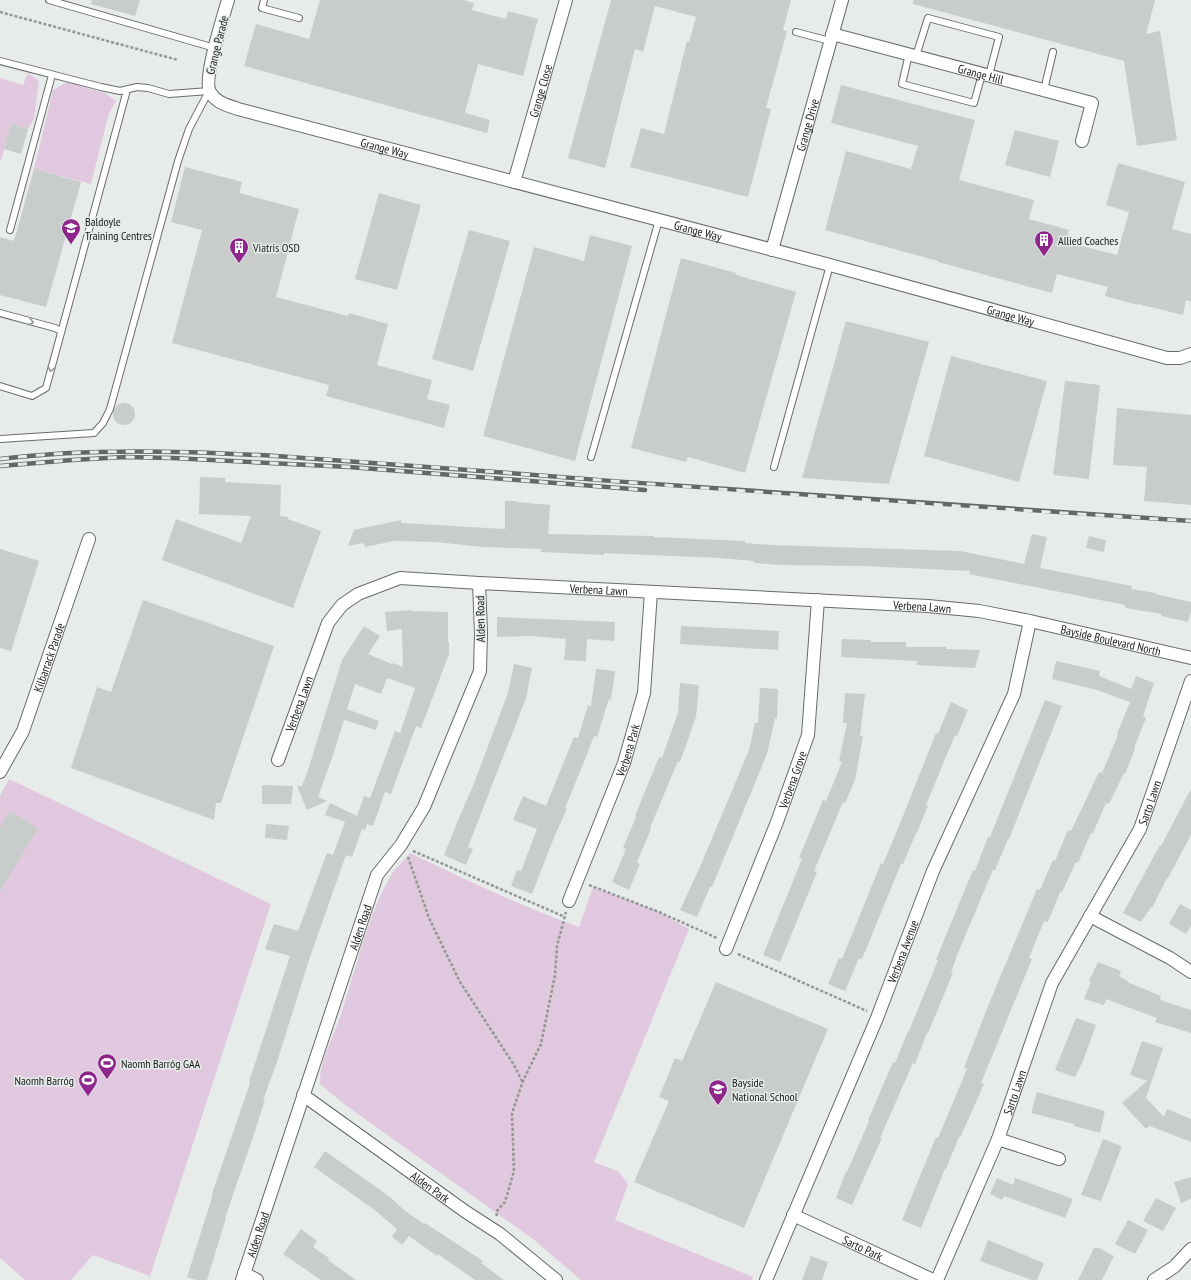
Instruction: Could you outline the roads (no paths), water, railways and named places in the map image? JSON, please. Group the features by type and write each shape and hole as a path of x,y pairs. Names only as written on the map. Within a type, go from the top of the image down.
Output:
{"street":[{"name":"Grange Parade","path":"209,91 208,75 228,0"},
{"name":"Grange Close","path":"514,182 566,0"},
{"name":"Grange Drive","path":"772,250 831,38 840,0"},
{"name":"Grange Hill","path":"831,38 913,55 1092,103 1082,141"},
{"name":"Grange Way","path":"209,91 217,102 238,109 830,265 1167,358 1180,358 1191,354"},
{"name":"Kilbarrack Parade","path":"0,772 23,731 89,539"},
{"name":"Verbena Lawn","path":"278,760 328,623 342,605 358,594 400,578 950,608 979,611 1030,620"},
{"name":"Alden Road","path":"243,1276 377,875 401,845 424,807 480,671 481,633 479,583"},
{"name":"Verbena Park","path":"569,901 624,763 644,693 651,592"},
{"name":"Verbena Grove","path":"726,949 777,822 808,735 818,600"},
{"name":"Bayside Boulevard North","path":"1030,620 1191,658"},
{"name":"Verbena Avenue","path":"766,1280 876,1018 933,871 1014,694 1030,620"},
{"name":"Sarto Lawn","path":"937,1280 998,1139 1052,983 1140,829 1191,681"},
{"path":"1090,916 1170,958 1191,972"},
{"name":"Alden Park","path":"303,1095 466,1212 500,1234 556,1280"},
{"path":"998,1139 1059,1159"},
{"name":"Sarto Park","path":"793,1215 933,1280"},
{"path":"1154,1280 1174,1267 1191,1249"},
{"path":"243,1276 257,1280"}],"lane":[{"path":"49,0 215,48"},
{"path":"264,0 262,8 299,18"},
{"path":"928,18 999,38 974,103 902,84 913,55 928,18"},
{"path":"796,32 831,38"},
{"path":"1044,90 1053,52"},
{"path":"0,61 120,91 137,87 148,88 169,94 209,91"},
{"path":"10,230 52,75"},
{"path":"0,386 32,396 46,388 128,90"},
{"path":"0,439 94,433 103,423 110,409 178,161 189,129 209,91"},
{"path":"591,458 660,220"},
{"path":"774,467 830,265"},
{"path":"0,313 61,331"}],"railway":[{"path":"0,459 69,453 103,452 172,452 276,456 679,486 1191,521"},
{"path":"0,466 125,457 172,458 349,467 645,490"}],"place":[{"name":"Baldoyle Training Centres","path":"71,245"},
{"name":"Allied Coaches","path":"1044,257"},
{"name":"Viatris OSD","path":"239,264"},
{"name":"Naomh Barróg GAA","path":"107,1080"},
{"name":"Naomh Barróg","path":"88,1097"},
{"name":"Bayside National School","path":"718,1106"}]}
